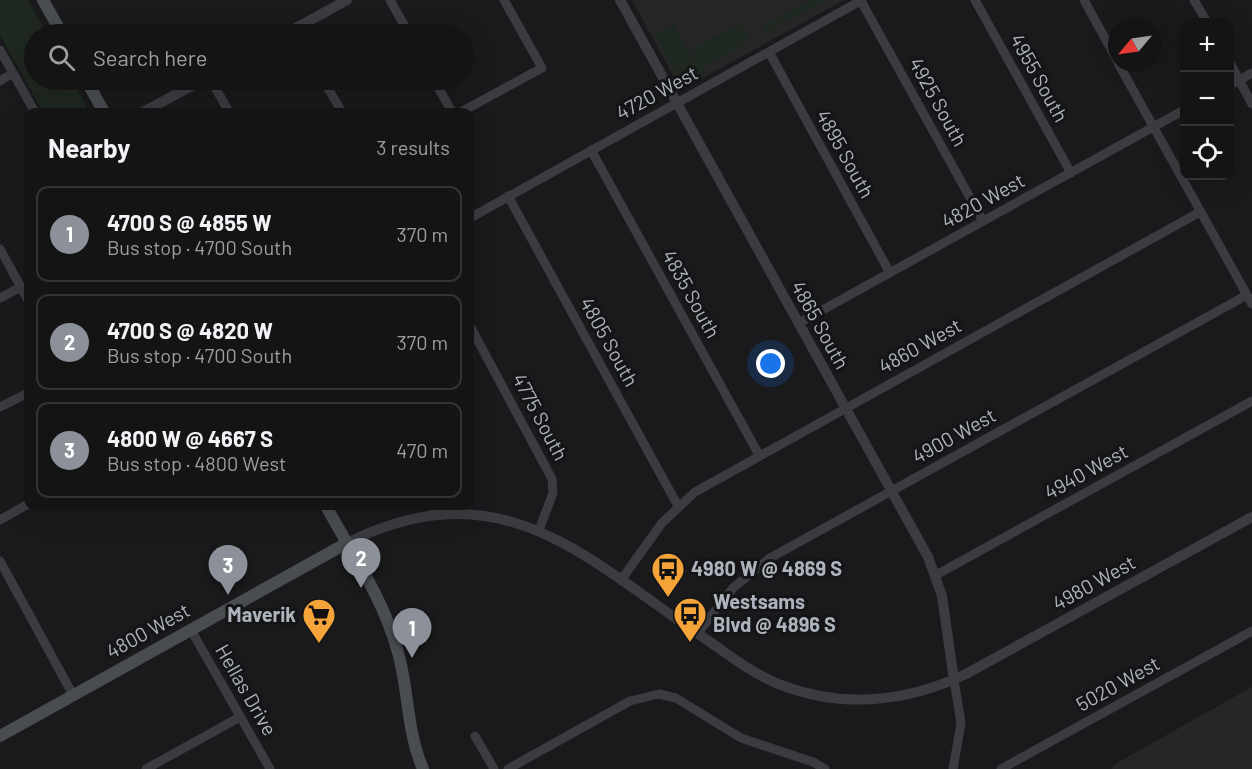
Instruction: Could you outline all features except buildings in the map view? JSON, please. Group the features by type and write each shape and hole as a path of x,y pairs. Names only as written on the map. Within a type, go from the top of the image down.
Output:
{"main road":[{"path":"43,0 56,24"},
{"path":"92,90 102,108"},
{"path":"328,510 388,622 398,651 412,736 423,769"},
{"name":"4800 West","path":"0,736 347,543"}],"street":[{"path":"307,24 347,0"},
{"path":"390,0 403,24"},
{"path":"468,108 542,68 504,0"},
{"name":"4865 South","path":"620,0 892,491 936,575 954,680"},
{"name":"4720 West","path":"474,216 862,0"},
{"name":"4925 South","path":"862,0 983,221"},
{"name":"4955 South","path":"975,0 1071,173"},
{"path":"1084,0 1108,44"},
{"path":"1194,0 1205,18"},
{"path":"0,50 33,108"},
{"name":"4895 South","path":"769,52 890,273"},
{"path":"1234,71 1252,104"},
{"path":"1124,72 1252,304"},
{"path":"0,81 13,73"},
{"path":"1234,83 1252,73"},
{"path":"150,108 184,90"},
{"path":"217,90 227,108"},
{"path":"329,90 340,108"},
{"path":"440,90 450,108"},
{"name":"4820 West","path":"799,323 1180,113"},
{"name":"4835 South","path":"591,150 759,455"},
{"name":"4805 South","path":"508,196 678,506"},
{"name":"4860 West","path":"621,580 662,523 695,492 1200,212"},
{"path":"0,249 24,292"},
{"path":"0,298 21,286"},
{"name":"4900 West","path":"698,634 733,588 758,567 1247,295"},
{"name":"4775 South","path":"474,333 552,479 551,500 539,530"},
{"path":"0,407 24,395"},
{"name":"4940 West","path":"936,575 1252,401"},
{"path":"0,520 24,506"},
{"name":"4980 West","path":"347,543 434,510 494,517 539,530 568,544 764,678 828,698 885,700 920,693 954,680 1252,517"},
{"path":"0,561 73,695"},
{"name":"Hellas Drive","path":"191,630 270,769"},
{"name":"5020 West","path":"1001,769 1252,631"},
{"path":"953,769 961,723 954,680"},
{"path":"508,769 630,701 659,694 676,698 741,738 765,748 813,762 825,769"},
{"path":"146,769 240,717"},
{"path":"475,736 494,769"},
{"path":"164,759 170,769"}],"shaded area":[{"path":"0,0 28,0 41,24 24,24 24,78 0,35"},
{"path":"632,0 844,0 681,90"},
{"path":"810,0 826,0 763,35 762,27"},
{"path":"740,23 752,40 706,66 704,78 686,86 691,50"},
{"path":"673,24 689,50 684,86 654,35"},
{"path":"31,90 78,90 88,108 41,108"},
{"path":"1252,687 1252,769 1112,769 1113,765"}],"place":[{"name":"4700 S @ 4820 W","path":"361,588"},
{"name":"4800 W @ 4667 S","path":"228,595"},
{"name":"4980 W @ 4869 S","path":"668,598"},
{"name":"Westsams Blvd @ 4896 S","path":"690,643"},
{"name":"Maverik","path":"319,644"},
{"name":"4700 S @ 4855 W","path":"412,658"}]}
